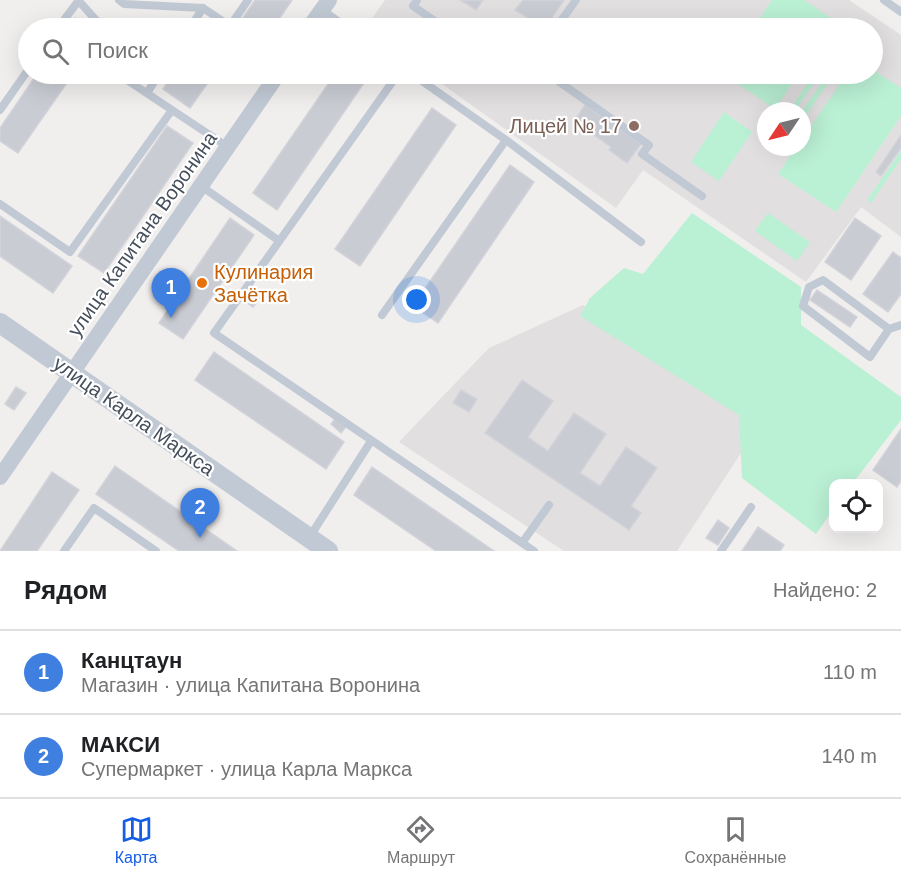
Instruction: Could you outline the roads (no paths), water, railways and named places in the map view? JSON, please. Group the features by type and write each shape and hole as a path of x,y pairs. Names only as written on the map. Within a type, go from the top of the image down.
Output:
{"street":[{"path":"316,18 326,5"},
{"name":"улица Капитана Воронина","path":"0,477 271,84"},
{"name":"улица Карла Маркса","path":"0,323 328,551"}],"lane":[{"path":"66,18 79,0 94,18"},
{"path":"118,0 124,4 203,8 218,18"},
{"path":"237,18 248,0"},
{"path":"417,0 413,6 430,18"},
{"path":"563,18 576,0"},
{"path":"884,0 901,12"},
{"path":"326,5 338,18"},
{"path":"196,18 203,8"},
{"path":"0,110 18,84"},
{"path":"133,84 228,147"},
{"path":"147,93 153,84"},
{"path":"391,84 214,333 534,551"},
{"path":"426,84 506,140 641,242"},
{"path":"562,84 649,145 642,154 702,196"},
{"path":"0,204 70,252 172,110"},
{"path":"382,315 506,140"},
{"path":"201,186 278,240"},
{"path":"889,329 823,280 809,286 803,306 870,357 889,329 901,325"},
{"path":"309,538 371,441"},
{"path":"522,543 549,505"},
{"path":"721,551 751,507"},
{"path":"64,551 94,508 156,551"}],"place":[{"name":"Лицей № 17","path":"634,126"},
{"name":"Кулинария Зачётка","path":"202,283"},
{"name":"Канцтаун","path":"171,318"},
{"name":"МАКСИ","path":"200,538"}]}
